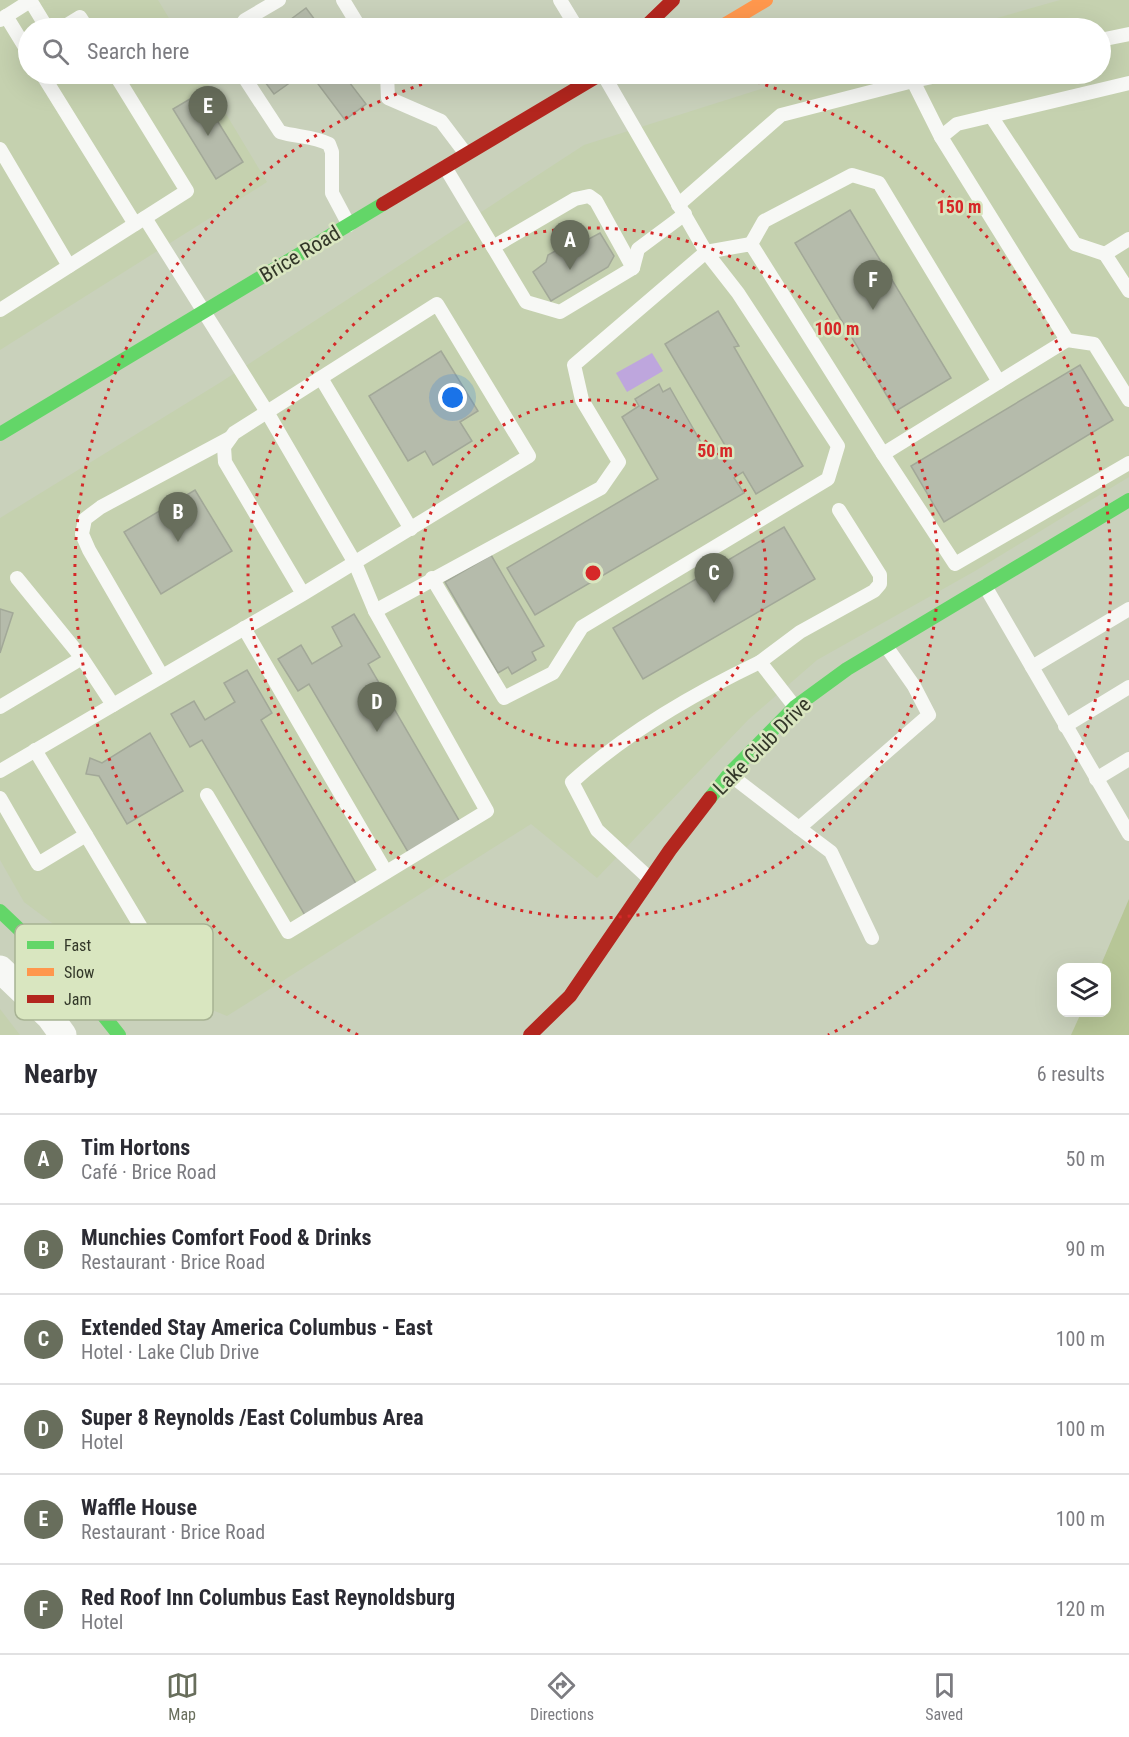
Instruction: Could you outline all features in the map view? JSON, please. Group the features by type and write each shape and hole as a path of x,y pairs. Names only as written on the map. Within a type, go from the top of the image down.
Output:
{"street":[{"path":"654,18 673,0"},
{"path":"736,18 766,0"},
{"name":"Brice Road","path":"0,434 585,84"},
{"name":"Lake Club Drive","path":"530,1035 570,996 650,879 729,774 795,707 848,669 1129,500"},
{"path":"0,911 15,925"},
{"path":"0,969 15,983"},
{"path":"52,1020 63,1035"},
{"path":"107,1020 119,1035"}],"lane":[{"path":"248,18 279,0"},
{"path":"343,0 354,18"},
{"path":"560,0 571,18"},
{"path":"18,38 3,18 30,1 41,18"},
{"path":"1111,38 1129,34"},
{"path":"941,137 957,124 1129,83"},
{"path":"49,84 204,312 267,412 355,562 375,611 487,811 288,932 207,795"},
{"path":"0,310 187,191 120,84"},
{"path":"249,84 280,132 297,138 318,138 329,144 332,152 332,193 348,225"},
{"path":"387,84 388,98 441,121 466,154"},
{"path":"432,578 504,698 554,673 582,627 828,479 838,446 738,293 706,252 608,84"},
{"path":"445,167 526,302 560,312 633,268 638,249 781,115 901,84"},
{"path":"914,84 941,137 1067,340"},
{"path":"991,116 1075,244 1105,254 1129,291"},
{"path":"0,149 69,266"},
{"path":"751,244 764,220 852,175 879,183 999,382"},
{"path":"493,247 575,199 589,196 596,201 633,268"},
{"path":"1105,254 1129,239"},
{"path":"375,611 601,488 619,462 582,400 574,365 706,252 751,244"},
{"path":"751,244 954,564 1129,463"},
{"path":"0,771 303,594 529,456 437,304 234,433 224,447 225,462 303,594"},
{"path":"883,454 1067,340 1094,344 1129,400"},
{"path":"321,378 411,529"},
{"path":"162,676 89,550 82,534 85,519 100,507 230,438"},
{"path":"650,879 597,830 572,782 601,755 706,687 760,662 800,632 874,591 880,584 880,575 839,510"},
{"path":"17,578 82,658 113,705"},
{"path":"985,586 1129,834"},
{"path":"1032,667 1129,609"},
{"path":"244,628 387,872"},
{"path":"799,828 929,715 914,686 886,646"},
{"path":"0,707 82,658"},
{"path":"760,662 795,707"},
{"path":"1065,726 1129,687"},
{"path":"35,750 139,924"},
{"path":"1096,779 1129,759"},
{"path":"729,774 831,852 872,938"},
{"path":"0,798 38,864 86,836"}],"shaded area":[{"path":"0,0 158,0 169,18 18,18 18,84 208,84 267,182 0,350"},
{"path":"1060,0 1129,0 1129,477 975,571 817,660 748,720 597,878 531,824 227,1016 213,1010 213,924 53,924 24,902 0,860 0,518 221,382 584,145 776,84 1111,84 1111,18 997,18"},
{"path":"652,353 663,371 627,392 616,373"},
{"path":"1129,899 1129,1035 1071,1035 1079,1017 1111,1017 1111,963 1102,963"},
{"path":"0,1009 20,1035 0,1035"}],"building":[{"path":"306,8 314,18 292,18"},
{"path":"266,84 288,84 274,94"},
{"path":"318,84 351,84 366,104 345,120"},
{"path":"200,93 243,162 216,179 173,109"},
{"path":"850,210 951,378 896,411 795,243"},
{"path":"600,233 614,256 608,267 551,301 533,272 546,262 548,255 568,244 574,247"},
{"path":"718,311 739,346 734,347 803,466 756,494 743,472 734,478 744,493 535,615 507,568 658,479 622,417 639,406 635,399 659,384 663,392 670,388 706,451 715,445 725,461 732,457 665,344"},
{"path":"441,351 478,411 460,422 472,441 433,465 425,451 408,461 369,396"},
{"path":"1080,365 1113,420 944,522 911,466"},
{"path":"195,490 232,551 161,594 124,532"},
{"path":"784,527 815,579 643,679 613,628"},
{"path":"491,555 544,646 532,652 536,660 512,674 508,667 498,673 445,582"},
{"path":"0,609 13,613 0,653"},
{"path":"354,614 380,657 368,664 460,822 408,852 309,684 298,691 278,659 301,645 312,664 342,646 332,627"},
{"path":"247,670 272,713 261,720 358,887 306,917 202,740 190,747 171,714 194,701 205,720 235,702 224,683"},
{"path":"150,733 183,791 127,824 99,776 86,774 90,758 102,763"}],"traffic: fast":[{"path":"0,434 383,204"},
{"path":"710,798 729,774 795,707 847,669 1129,500"},
{"path":"0,911 15,925"},
{"path":"107,1020 119,1035"}],"traffic: slow":[{"path":"736,18 766,0"}],"traffic: jam":[{"path":"654,18 673,0"},
{"path":"383,204 584,84"},
{"path":"530,1035 570,996 670,850 710,798"}],"place":[{"name":"Waffle House","path":"208,136"},
{"name":"Tim Hortons","path":"570,270"},
{"name":"Red Roof Inn Columbus East Reynoldsburg","path":"873,310"},
{"name":"Munchies Comfort Food & Drinks","path":"178,542"},
{"name":"Extended Stay America Columbus - East","path":"714,603"},
{"name":"Super 8 Reynolds /East Columbus Area","path":"377,732"}]}
